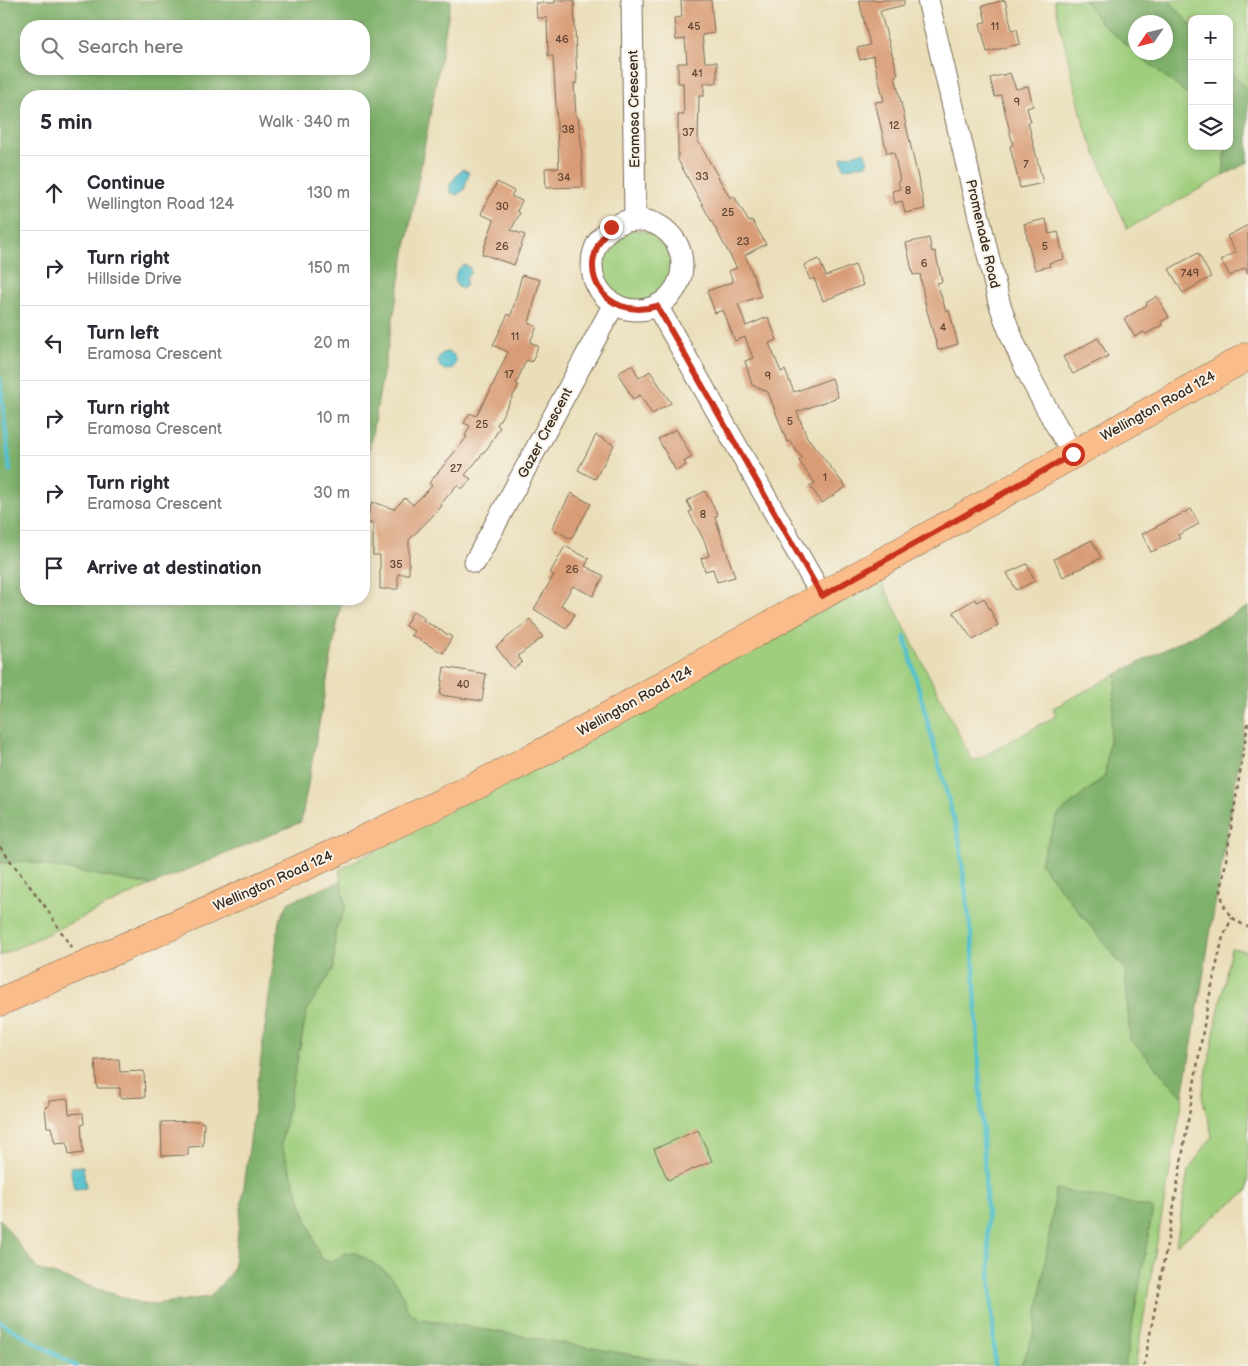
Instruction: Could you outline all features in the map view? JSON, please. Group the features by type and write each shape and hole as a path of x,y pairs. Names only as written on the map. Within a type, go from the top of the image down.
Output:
{"main road":[{"name":"Wellington Road 124","path":"0,1002 321,860 470,790 553,747 1248,356"}],"street":[{"name":"Eramosa Crescent","path":"632,0 636,218"},
{"name":"Promenade Road","path":"928,0 999,302 1007,328 1020,359 1073,454"},
{"path":"636,218 654,222 669,231 679,246 683,263 680,280 671,295 657,306 643,310 628,309 614,304 603,294 595,282 592,267 594,252 600,238 611,227 636,218"},
{"name":"Gazer Crescent","path":"475,562 614,304"},
{"path":"657,306 822,596"}],"path":[{"path":"1248,724 1221,892 1224,909 1232,918 1248,927"},
{"path":"0,847 64,932 80,966"},
{"path":"1144,1366 1177,1190 1208,1007 1223,937 1232,918"}],"green space":[{"path":"0,0 451,0 370,445 370,90 20,90 20,605 341,605 301,822 151,885 23,861 0,863"},
{"path":"1054,0 1084,0 1100,22 1128,45 1128,60 1146,60 1188,95 1188,150 1226,150 1223,176 1127,229 1084,125"},
{"path":"1084,0 1169,0 1188,22 1188,95 1145,60 1173,60 1173,15 1128,15 1128,46 1100,22"},
{"path":"1169,0 1248,0 1248,90 1233,76 1233,15 1188,15 1188,22"},
{"path":"1233,76 1248,90 1248,162 1223,176 1226,150 1233,150"},
{"path":"635,230 649,233 661,240 668,252 671,266 668,280 661,292 649,299 635,302 621,299 609,292 602,280 599,266 602,252 609,240 621,233"},
{"path":"880,579 973,762 1056,716 1053,708 1117,674 1105,776 1058,815 1040,863 1125,969 1130,1039 1183,1097 1135,1366 1125,1366 1153,1208 1035,1331 1021,1366 696,1366 417,1318 406,1307 403,1295 396,1283 386,1272 373,1263 354,1252 336,1261 324,1261 318,1252 281,1144 307,1010 334,968 335,931 346,907 339,870"},
{"path":"1248,607 1248,707 1183,1097 1130,1039 1125,969 1040,863 1058,815 1105,776 1117,674"},
{"path":"23,861 151,885 0,956 0,863"},
{"path":"341,881 346,907 335,931 334,968 307,1010 281,1144 318,1252 324,1261 354,1252 373,1263 386,1272 396,1283 403,1295 406,1307 417,1318 696,1366 0,1366 0,1219 37,1269 147,1305 210,1297 233,1270 279,921 289,902"},
{"path":"1231,948 1248,951 1248,1191 1176,1245 1188,1171 1212,1136 1202,1096"},
{"path":"1056,1189 1153,1208 1125,1366 1021,1366 1035,1331"}],"water":[{"path":"864,152 868,160 866,164 844,169 841,157"},
{"path":"462,169 469,172 464,190 457,195 450,192 450,184"},
{"path":"464,265 469,267 471,272 466,278 466,285 462,289 457,286 455,276"},
{"path":"447,352 453,355 456,361 453,367 447,370 441,367 438,361 441,355"},
{"path":"83,1166 86,1188 74,1189 70,1167"}],"building":[{"path":"555,0 574,0 577,83 574,83 576,117 578,117 581,141 583,187 546,188 545,168 559,168 556,105 553,56 548,56 547,18 537,18 536,3 555,3"},
{"path":"681,0 711,0 714,33 702,35 705,62 717,62 717,83 704,83 704,96 699,96 698,141 730,198 734,196 749,222 752,220 766,244 745,255 761,296 738,304 746,326 768,317 777,340 769,343 781,372 785,370 794,392 832,378 838,397 797,412 807,437 846,487 822,503 810,486 815,483 799,461 802,458 790,441 787,442 768,392 752,385 745,361 753,358 745,337 735,341 723,310 715,313 707,291 733,282 729,271 737,268 678,160 678,115 684,115 683,83 678,83 678,63 687,63 685,39 676,40 674,18 682,17"},
{"path":"859,0 904,0 904,5 880,11 898,75 895,76 925,209 905,213 902,201 895,203 892,191 900,189 898,181 900,181 894,152 887,153 875,102 884,101 873,56 860,60 857,48 870,45"},
{"path":"1005,0 1012,30 1017,29 1020,44 987,52 980,23 986,22 982,6"},
{"path":"1010,73 1016,89 1028,86 1033,106 1027,108 1031,122 1028,122 1043,183 1020,188 1010,146 1013,145 1001,95 995,97 990,78"},
{"path":"497,182 514,191 511,196 522,201 517,211 520,213 511,230 525,235 514,265 482,254 494,220 481,214"},
{"path":"1046,219 1049,234 1058,232 1064,259 1049,263 1050,266 1035,270 1024,224"},
{"path":"1248,225 1248,273 1245,268 1230,276 1221,260 1236,252 1227,236"},
{"path":"929,238 932,252 935,251 942,282 937,283 946,311 949,310 958,344 938,350 926,307 920,274 913,275 906,243"},
{"path":"1198,253 1211,277 1183,293 1169,269"},
{"path":"819,259 826,276 855,265 863,285 823,301 814,278 810,280 804,265"},
{"path":"522,275 540,280 529,323 537,327 530,342 538,346 532,362 526,360 516,384 519,385 497,425 500,427 489,446 465,475 471,479 462,489 457,485 440,505 442,506 409,540 409,574 398,574 398,589 380,589 380,555 373,555 373,524 370,523 372,502 394,509 405,498 413,505 432,486 429,483 467,437 465,436 470,426 464,423 470,413 476,416 489,393 508,352 493,345 508,314 511,316"},
{"path":"1157,296 1169,317 1161,322 1162,325 1146,334 1144,332 1135,337 1124,319 1147,305 1146,303"},
{"path":"1098,338 1108,356 1073,374 1063,357"},
{"path":"632,364 639,378 650,371 671,403 652,414 640,395 633,399 619,375 621,371"},
{"path":"676,429 692,457 684,462 686,465 676,471 658,439"},
{"path":"596,435 614,445 595,479 578,470"},
{"path":"705,491 718,515 715,517 735,577 717,582 713,569 705,571 701,558 709,556 705,542 689,512 692,511 687,501"},
{"path":"571,493 591,504 571,539 552,528"},
{"path":"1191,509 1199,524 1178,535 1180,538 1151,552 1142,534"},
{"path":"1092,540 1101,558 1063,577 1054,559"},
{"path":"565,546 589,559 585,566 604,576 593,596 573,586 561,605 575,614 566,629 534,609 554,575 550,573"},
{"path":"1027,564 1035,581 1016,590 1007,573"},
{"path":"984,598 998,625 973,640 953,612 975,599 977,602"},
{"path":"413,611 424,617 423,620 452,637 443,653 411,635 414,631 405,626"},
{"path":"530,619 543,637 518,656 522,662 513,669 496,647"},
{"path":"444,667 486,674 482,701 440,695"},
{"path":"119,1059 120,1072 144,1071 145,1097 120,1098 120,1088 97,1088 95,1060"},
{"path":"68,1099 69,1114 83,1113 84,1124 81,1125 83,1153 69,1155 67,1142 55,1143 51,1127 47,1127 45,1107 49,1106 49,1101"},
{"path":"198,1121 204,1123 203,1146 188,1147 188,1155 162,1156 161,1122"},
{"path":"698,1130 712,1161 668,1180 654,1149"}],"waterway":[{"path":"0,378 10,471"},
{"path":"905,637 959,839 973,950 995,1366"},
{"path":"0,1322 76,1366"}],"route":[{"path":"611,227 600,238 594,252 592,267 595,282 603,294 614,304 628,309 643,310 657,306 822,596 1073,454"}]}
